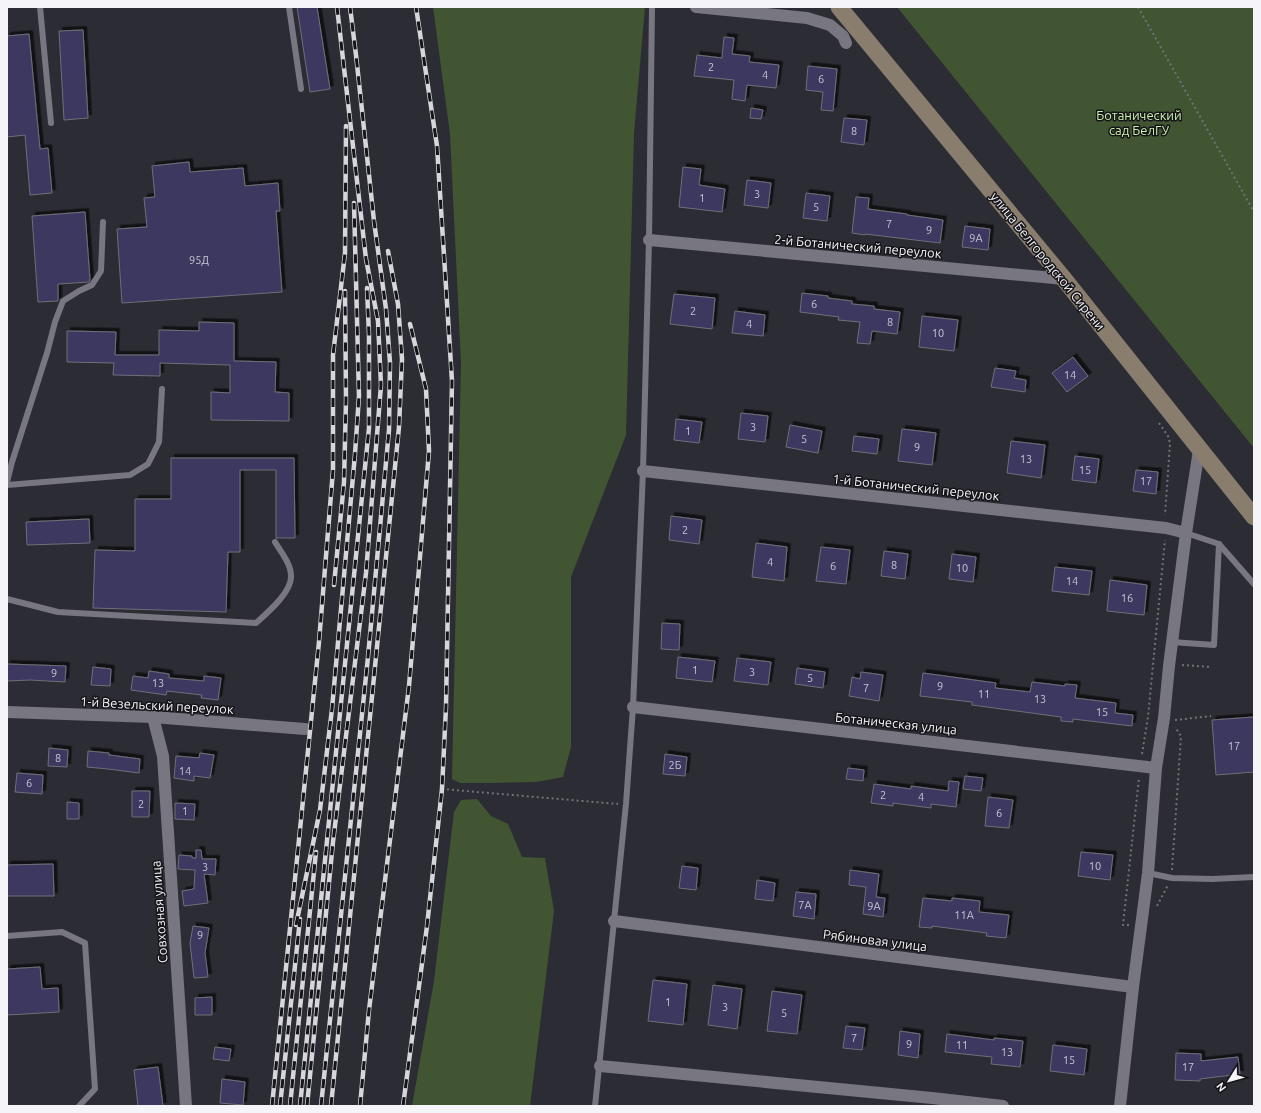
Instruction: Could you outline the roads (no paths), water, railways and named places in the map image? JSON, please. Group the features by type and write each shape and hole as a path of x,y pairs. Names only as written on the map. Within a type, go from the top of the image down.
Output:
{"main road":[{"name":"улица Белгородской Сирени","path":"839,7 1064,279 1254,518"}],"street":[{"path":"696,7 807,18 830,25 843,36 846,43"},
{"name":"2-й Ботанический переулок","path":"649,240 1064,279"},
{"path":"1120,1106 1133,986 1148,873 1156,768 1164,718 1186,533 1199,450"},
{"name":"1-й Ботанический переулок","path":"643,471 1166,528 1186,533"},
{"name":"Ботаническая улица","path":"633,708 1156,768"},
{"name":"1-й Везельский переулок","path":"7,712 153,717 305,729"},
{"name":"Совхозная улица","path":"153,717 163,756 186,1106"},
{"name":"Рябиновая улица","path":"614,921 1133,986"},
{"path":"600,1066 1003,1106"}],"lane":[{"path":"40,7 51,123"},
{"path":"289,7 301,89"},
{"path":"595,1106 626,804 633,708 643,471 649,240 652,7"},
{"path":"7,482 12,462 48,353 55,322 63,301 79,290 92,285 101,271 103,222"},
{"path":"7,485 130,475 148,464 159,442 162,389"},
{"path":"1186,533 1219,544 1254,584"},
{"path":"7,599 58,612 256,623 285,594 292,577 288,565 275,542"},
{"path":"1172,642 1214,646 1219,544"},
{"path":"1148,873 1172,878 1212,879 1254,877"},
{"path":"7,936 62,932 85,943 95,1089 79,1106"}],"railway":[{"path":"307,1106 333,842 366,573 381,385 378,321 366,259 337,7"},
{"path":"321,1106 368,657 389,430 390,363 386,309 374,221 350,7"},
{"path":"403,1106 427,926 442,789 446,707 452,381 437,146 416,7"},
{"path":"272,1106 319,642 333,470 333,355 345,253 346,126"},
{"path":"296,925 320,810 332,709 355,454 359,396 354,203"},
{"path":"331,1106 399,427 402,359 398,304 388,251"},
{"path":"300,1106 369,428 369,335 367,288"},
{"path":"334,585 344,482 346,400 345,291"},
{"path":"360,1106 369,1010 409,686 429,451 426,389 410,324"},
{"path":"290,1106 316,852"},
{"path":"280,1106 300,919"}],"park label":[{"name":"Ботанический сад БелГУ","path":"1139,122"}]}
